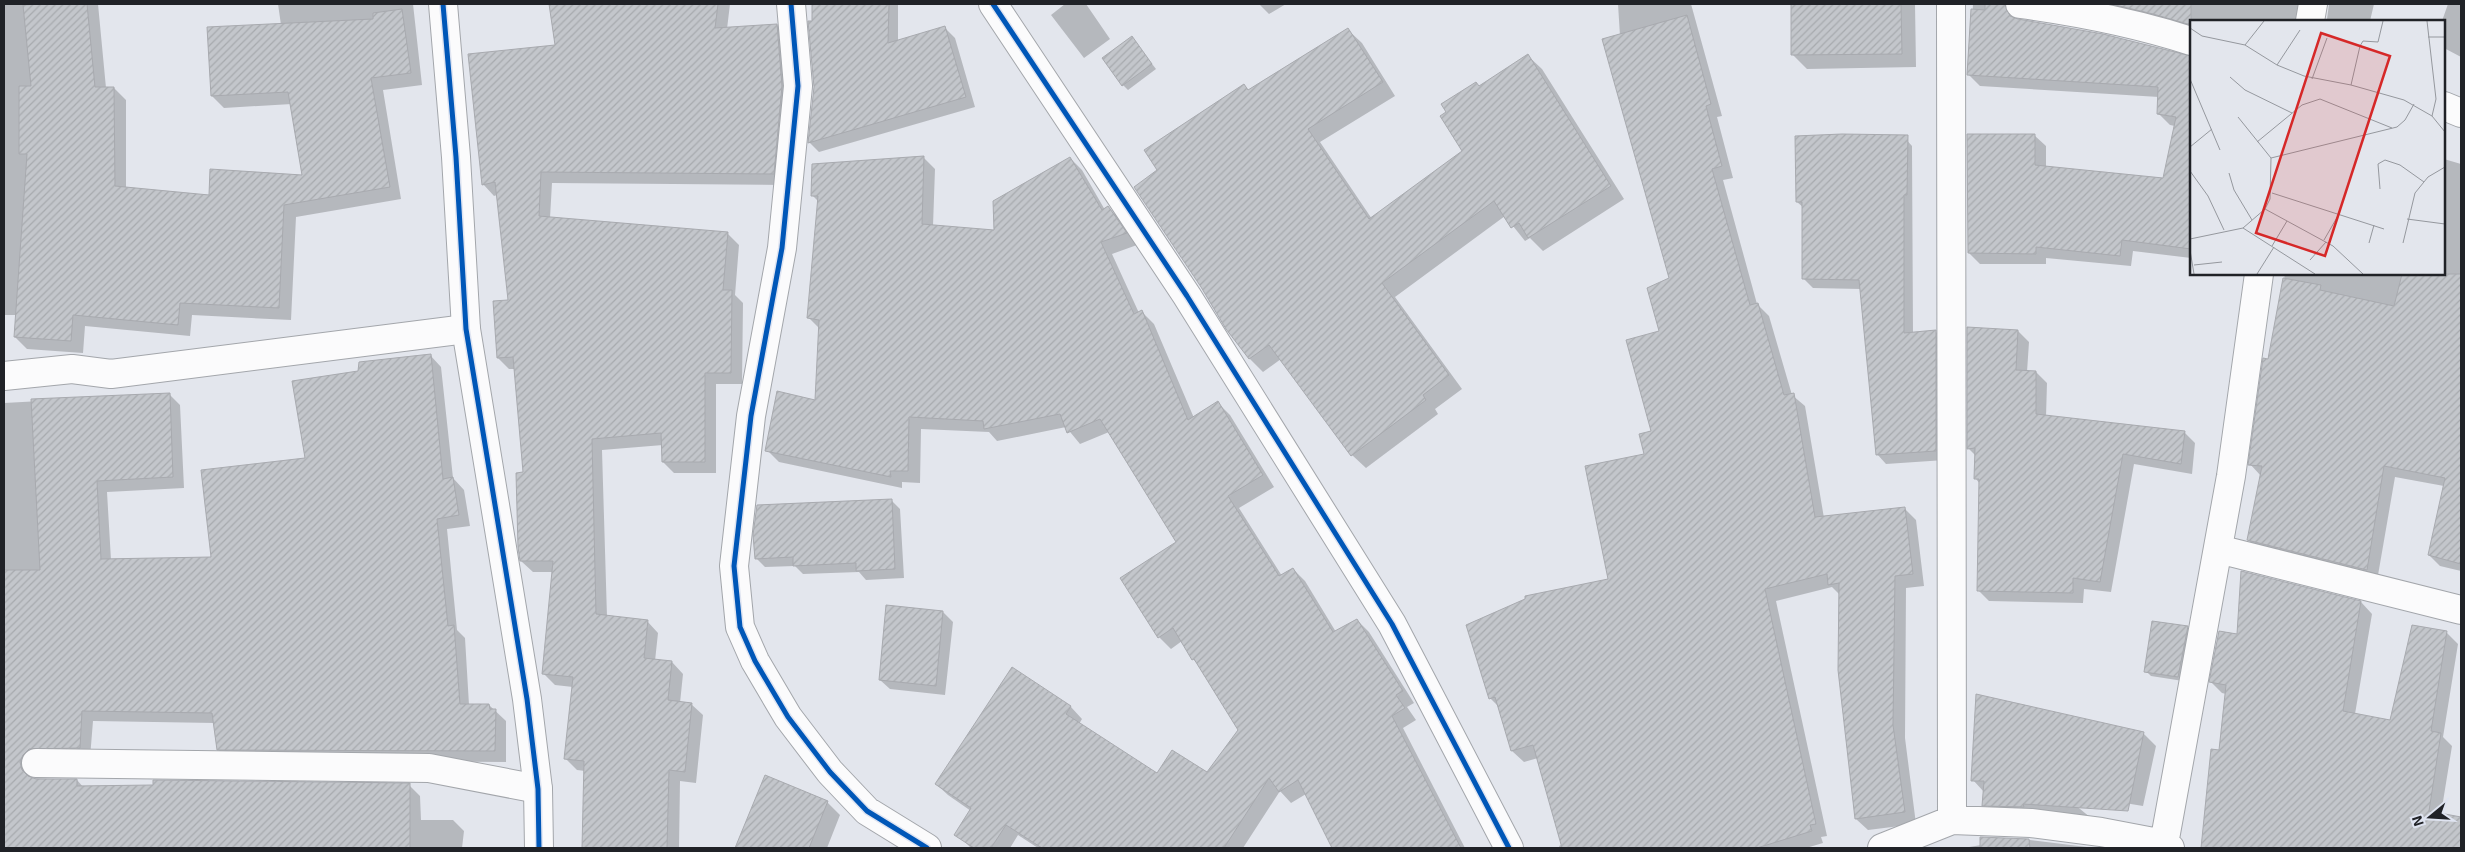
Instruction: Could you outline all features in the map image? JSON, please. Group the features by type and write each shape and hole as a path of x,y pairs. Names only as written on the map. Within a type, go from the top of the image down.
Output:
{"street":[{"path":"444,4 456,157 466,329 527,699 538,788 539,848"},
{"path":"791,4 798,86 782,248 751,416 734,566 740,627 755,661 788,717 830,772 866,811 927,848"},
{"path":"993,4 1187,296 1392,624 1509,848"},
{"path":"1951,4 1952,820"},
{"path":"2020,4 2093,14 2146,26 2190,41"},
{"path":"2310,20 2313,4"},
{"path":"2445,106 2461,114"},
{"path":"1882,848 1952,820 2031,823 2101,832 2167,846 2231,476 2258,275"},
{"path":"4,376 72,369 111,374 466,329"},
{"path":"2218,548 2461,610"},
{"path":"36,763 429,768 538,788"}],"building":[{"path":"87,4 95,87 114,87 115,186 209,195 210,169 302,175 288,92 211,96 207,27 373,19 373,13 402,9 411,73 371,78 390,187 284,205 279,308 180,303 178,325 73,315 71,341 14,337 27,154 19,154 19,86 31,86 23,5"},
{"path":"549,4 718,4 715,28 777,24 782,86 774,174 541,172 539,216 728,232 723,290 732,290 731,373 705,373 705,462 662,462 661,433 592,439 596,614 648,620 644,658 672,661 668,700 692,703 685,772 669,770 667,848 582,848 584,761 564,759 573,677 542,674 553,561 520,561 518,547 516,473 523,472 513,357 497,358 493,301 508,300 495,182 482,185 468,54 555,45"},
{"path":"812,4 889,4 888,43 945,26 966,97 808,143 814,87 808,21 812,21"},
{"path":"1791,4 1901,4 1902,54 1791,55"},
{"path":"1985,4 2005,4 2010,16 2018,19 2103,34 2190,56 2190,249 2122,240 2120,256 2036,247 2036,254 1968,253 1967,134 2035,134 2035,165 2163,178 2176,117 2157,114 2158,87 1967,75 1971,9 1985,10"},
{"path":"2111,4 2191,4 2190,25"},
{"path":"1687,15 1711,104 1706,106 1722,166 1712,169 1750,305 1758,303 1784,395 1794,393 1815,517 1905,507 1913,574 1895,576 1893,725 1905,812 1855,819 1838,670 1839,583 1828,585 1827,574 1765,589 1816,824 1810,825 1812,831 1757,848 1562,848 1533,745 1511,751 1495,697 1489,699 1466,625 1525,599 1525,596 1608,579 1585,466 1644,454 1639,434 1651,431 1626,340 1659,331 1647,288 1669,278 1602,39"},
{"path":"1348,28 1383,82 1308,129 1369,219 1462,151 1440,116 1446,112 1441,104 1476,82 1479,86 1528,54 1611,186 1528,238 1519,223 1511,228 1494,201 1382,283 1449,375 1423,395 1426,400 1351,456 1269,345 1249,359 1226,329 1201,287 1134,187 1157,170 1144,150 1244,84 1248,90"},
{"path":"1132,36 1152,64 1122,86 1102,58"},
{"path":"1842,134 1908,135 1907,195 1904,195 1904,333 1936,330 1936,451 1876,455 1859,280 1802,279 1802,202 1796,202 1795,136"},
{"path":"924,156 922,224 994,230 993,201 1070,157 1102,210 1108,206 1127,233 1101,242 1134,314 1142,310 1188,420 1218,401 1263,475 1228,496 1279,576 1293,568 1333,632 1357,619 1403,691 1396,695 1405,708 1392,716 1461,848 1332,848 1298,780 1279,792 1269,778 1224,848 1042,848 1006,825 991,848 974,848 954,835 971,808 935,784 1012,667 1071,706 1066,714 1157,773 1172,750 1207,772 1238,730 1173,628 1158,638 1120,578 1176,542 1100,419 1067,433 1060,414 984,429 983,421 909,417 908,471 890,471 891,477 765,451 777,391 815,400 819,320 807,318 818,196 811,196 812,164"},
{"path":"2461,274 2461,564 2428,555 2445,478 2384,466 2367,570 2247,540 2262,466 2248,465 2263,358 2268,359 2283,278 2321,285 2320,290 2394,306 2402,275"},
{"path":"1967,327 2018,330 2016,370 2036,371 2036,414 2185,431 2181,464 2123,454 2100,582 2073,578 2073,593 1977,591 1979,479 1974,479 1975,448 1967,449"},
{"path":"431,354 443,479 453,477 459,515 437,519 448,626 454,625 460,704 489,704 490,709 496,709 495,751 217,750 212,713 82,711 80,748 29,749 23,755 20,762 22,770 28,776 36,779 77,779 77,786 153,785 153,780 410,783 410,848 4,848 4,570 40,570 31,399 170,393 173,477 97,481 101,559 211,557 201,470 305,458 292,381 358,371 359,362"},
{"path":"892,499 895,569 856,571 856,563 793,566 793,557 755,559 753,535 757,505"},
{"path":"2241,571 2361,601 2343,711 2390,720 2412,625 2447,631 2431,731 2441,733 2429,811 2461,817 2461,848 2201,848 2211,749 2219,750 2226,685 2209,682 2219,631 2237,634"},
{"path":"886,605 943,611 936,686 879,680"},
{"path":"2152,621 2188,626 2178,677 2144,672"},
{"path":"1976,694 2144,732 2128,811 2023,804 2024,807 1982,806 1984,781 1971,781"},
{"path":"765,775 828,801 809,848 735,848"},
{"path":"1980,837 2029,839 2030,848 1980,848"}],"cycle path":[{"path":"443,4 456,157 466,329 527,699 538,789 539,848"},
{"path":"791,4 798,86 782,248 751,416 734,566 740,627 755,661 788,717 830,772 867,811 927,848"},
{"path":"993,4 1187,296 1392,624 1509,848"}]}
